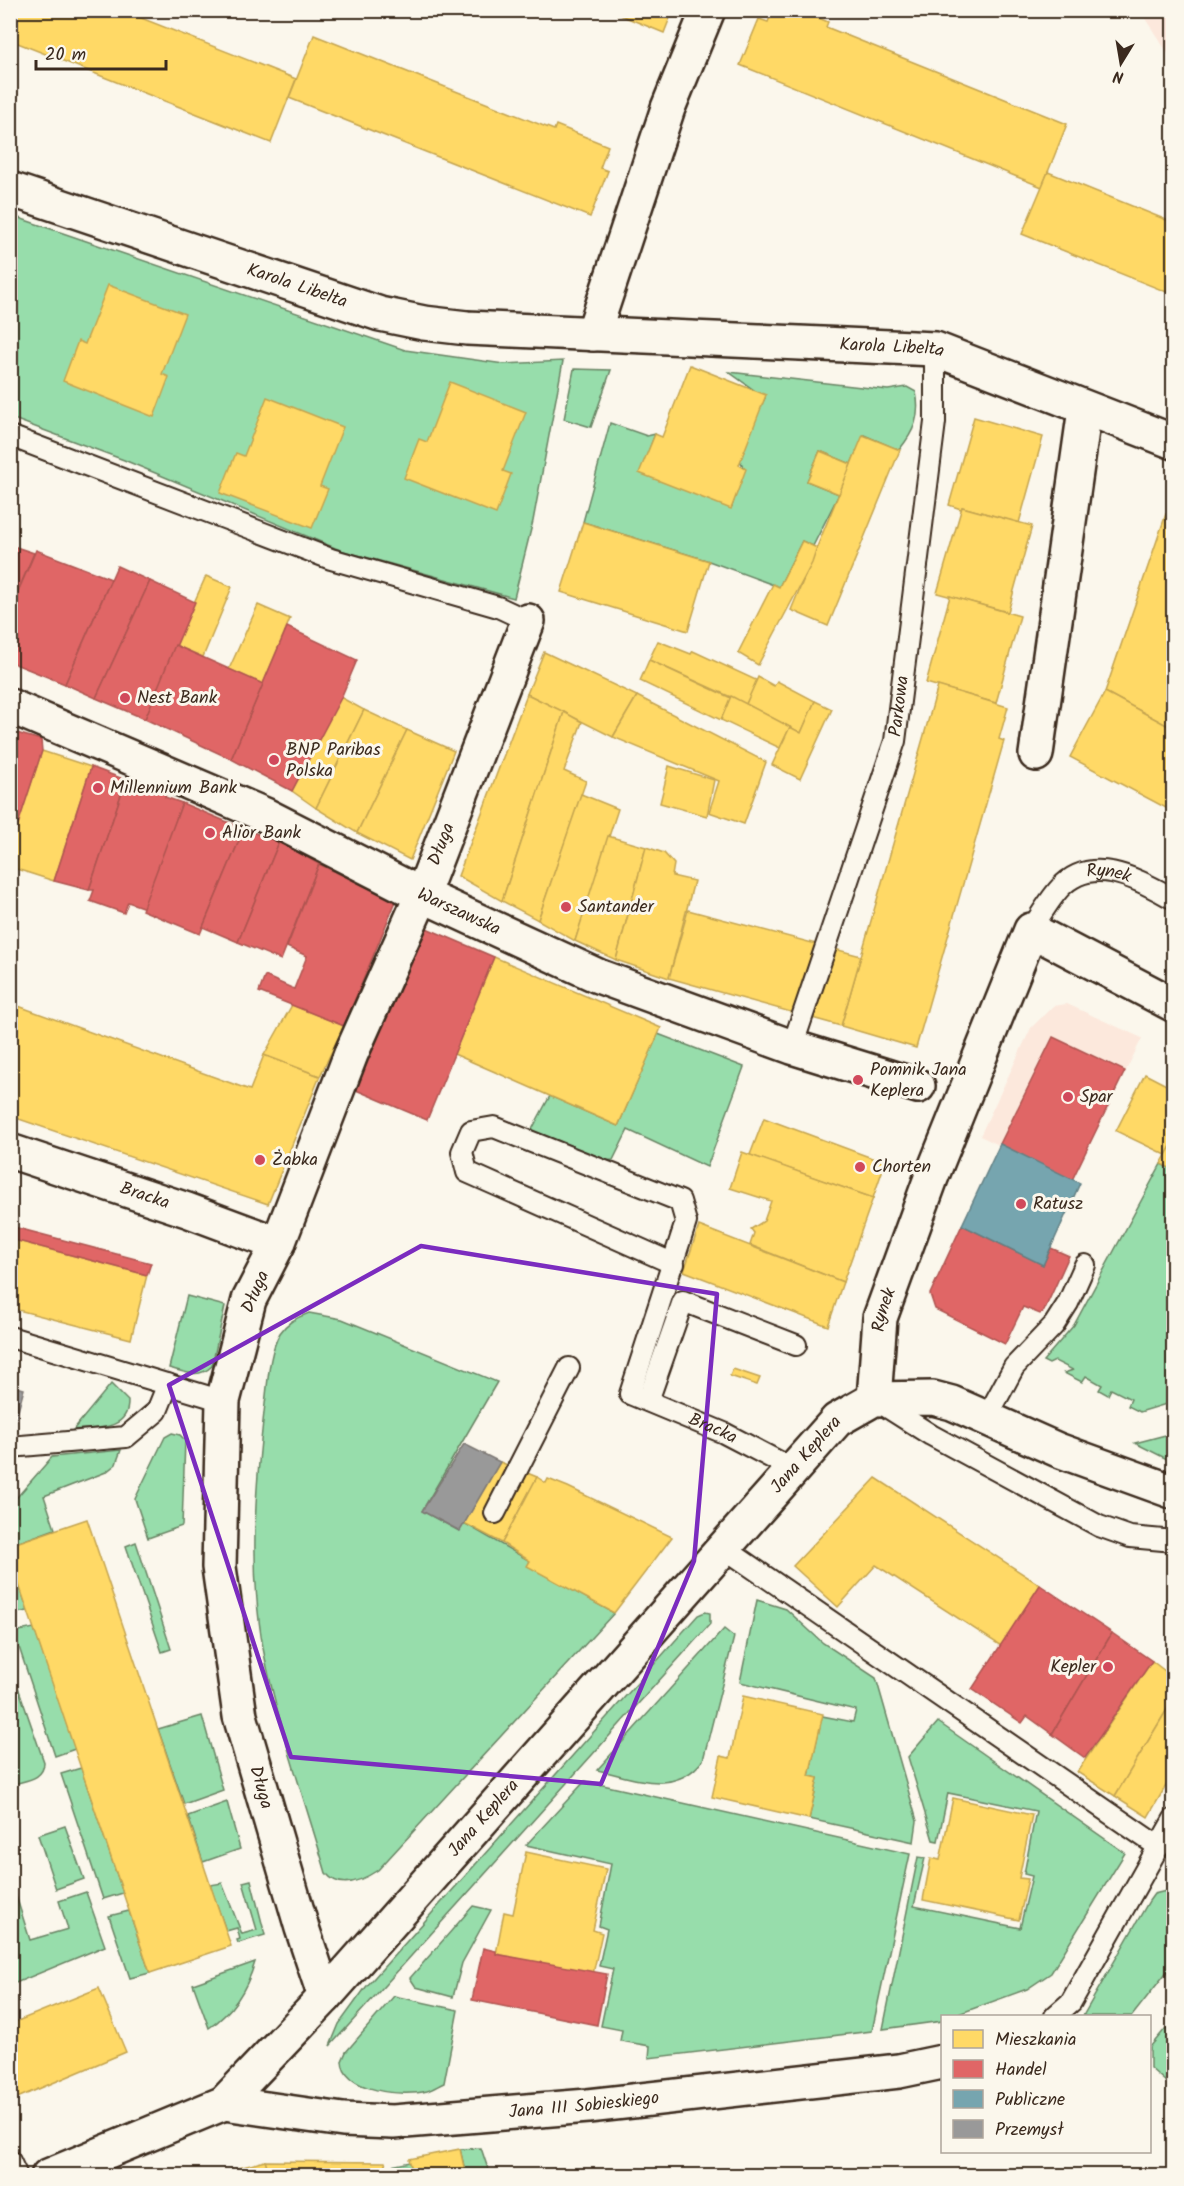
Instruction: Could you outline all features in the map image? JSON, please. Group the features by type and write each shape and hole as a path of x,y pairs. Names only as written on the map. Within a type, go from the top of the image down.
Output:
{"street":[{"path":"593,334 668,108 708,10"},
{"name":"Karola Libelta","path":"10,189 380,314 424,323 467,328 935,349 1173,442"},
{"path":"1036,754 1085,409"},
{"name":"Długa","path":"325,1997 302,1928 244,1727 232,1669 219,1566 223,1401 249,1300 278,1244 351,1054 422,895 528,621"},
{"name":"Warszawska","path":"10,706 265,815 422,895 598,976 792,1047 918,1086"},
{"path":"1031,930 1173,1005"},
{"name":"Rynek","path":"874,1399 880,1318 931,1178 1031,930"},
{"name":"Bracka","path":"10,1151 187,1209 278,1244"},
{"path":"874,1399 933,1398 952,1403 1058,1450 1173,1492"},
{"name":"Jana Keplera","path":"48,2175 224,2103 325,1997 837,1420 874,1399"},
{"name":"Jana III Sobieskiego","path":"224,2103 343,2120 393,2122 588,2106 899,2071 941,2062"}],"lane":[{"name":"Parkowa","path":"792,1047 895,741 935,422 935,349"},
{"path":"10,436 330,559 498,607 528,621"},
{"name":"Rynek","path":"1031,930 1061,886 1091,869 1133,877 1173,899"},
{"path":"639,1397 686,1222 680,1201 494,1127 471,1131 462,1152 467,1172 674,1264"},
{"path":"986,1419 1014,1367 1054,1325 1068,1303 1085,1265"},
{"path":"639,1397 683,1301 796,1345"},
{"path":"10,1337 223,1401"},
{"path":"495,1513 569,1368"},
{"path":"10,1447 126,1437 157,1411 168,1384"},
{"name":"Bracka","path":"639,1397 724,1433 793,1469"},
{"path":"874,1399 931,1434 1099,1526 1130,1537 1173,1541"},
{"path":"724,1548 1159,1847"},
{"path":"1056,2015 1071,2002 1173,1819"},
{"path":"10,2161 17,2175"}],"highlighted area":[{"path":"421,1246 717,1294 694,1561 601,1784 291,1757 169,1385"}],"shaded area":[{"path":"1140,11 1173,11 1173,61"},
{"name":"Spar","path":"1067,1004 1142,1038 1072,1180 980,1136 1031,1028 1053,1006"}],"green space":[{"path":"16,217 405,350 504,364 563,361 533,521 514,598 340,550 124,460 11,418 10,223"},
{"path":"574,369 611,370 591,427 564,419"},
{"path":"729,372 888,390 907,387 916,392 918,409 915,423 909,437 899,450 864,435 851,464 820,451 807,481 839,494 813,546 802,541 779,587 706,560 583,522 610,423 647,436 655,434 640,473 732,506 744,468 737,455 765,398"},
{"path":"658,1034 744,1067 707,1167 628,1130 613,1160 595,1162 529,1135 550,1096 618,1126"},
{"path":"1161,1164 1173,1170 1173,1402 1140,1412 1128,1406 1131,1399 1111,1389 1108,1395 1099,1390 1102,1385 1086,1376 1082,1382 1064,1373 1073,1370 1055,1361 1049,1364 1043,1361 1074,1325"},
{"path":"187,1296 225,1306 212,1366 197,1373 186,1373 169,1368"},
{"path":"309,1313 342,1319 497,1382 422,1511 459,1531 464,1523 530,1561 528,1566 614,1613 378,1870 359,1880 345,1883 338,1882 326,1873 272,1690 260,1631 257,1599 256,1501 261,1436 273,1349 286,1326 300,1316"},
{"path":"111,1384 128,1401 127,1411 123,1418 109,1426 73,1430"},
{"path":"172,1433 180,1435 185,1440 182,1526 148,1538 135,1499 165,1437"},
{"path":"1173,1433 1173,1462 1135,1443"},
{"path":"121,1450 116,1464 106,1472 44,1496 55,1529 11,1545 11,1504 52,1457"},
{"path":"136,1542 171,1649 162,1652 126,1546"},
{"path":"10,1558 28,1611 11,1614"},
{"path":"757,1600 786,1609 823,1643 876,1678 917,1821 914,1842 809,1819 818,1778 809,1776 822,1716 853,1722 856,1710 740,1682"},
{"path":"705,1612 710,1613 710,1624 330,2046 339,2024 366,1987 698,1615"},
{"path":"34,1628 75,1749 55,1756 14,1632"},
{"path":"724,1629 734,1637 703,1760 692,1771 667,1782 640,1780 597,1770"},
{"path":"11,1667 44,1762 37,1776 11,1785"},
{"path":"202,1716 223,1790 184,1804 158,1729"},
{"path":"938,1722 1125,1853 1051,1973 1027,1989 956,2015 941,2015 941,2021 883,2029 918,1857 925,1858 914,1906 1020,1928 1032,1876 1024,1874 1036,1811 948,1793 938,1841 933,1840 908,1757"},
{"path":"81,1768 123,1893 103,1899 61,1774"},
{"path":"585,1781 910,1854 872,2031 649,2058 650,2046 620,2041 622,2030 601,2026 613,1969 599,1966 607,1929 599,1926 611,1864 526,1845"},
{"path":"227,1802 240,1849 203,1862 188,1816"},
{"path":"65,1826 84,1879 56,1889 38,1835"},
{"path":"11,1880 30,1940 68,1929 59,1901 86,1892 105,1946 11,1985"},
{"path":"251,1880 265,1935 238,1943 237,1940 240,1939 237,1928 226,1931 210,1885 222,1883 242,1934 257,1930 243,1882"},
{"path":"1166,1891 1173,1893 1173,1964 1133,2015 1084,2015 1149,1901 1154,1894"},
{"path":"473,1906 491,1910 462,1963 453,1997 416,1987 410,1978"},
{"path":"129,1911 150,1973 130,1978 109,1916"},
{"path":"255,1962 238,1999 218,2022 209,2028 193,1984"},
{"path":"394,1996 458,2010 444,2083 427,2091 404,2093 376,2090 352,2080 345,2071 342,2061 346,2052"},
{"path":"1166,2028 1173,2033 1173,2088 1151,2069 1151,2046"},
{"path":"481,2148 490,2175 466,2175 460,2149"},
{"path":"410,2162 414,2175 389,2175 386,2167"}],"building: Mieszkania":[{"path":"10,10 121,10 296,79 271,143 10,40"},
{"path":"608,10 673,10 664,33"},
{"path":"773,10 800,10 828,22 826,27 1067,124 1042,187 740,65 759,19 768,22"},
{"path":"314,35 554,130 556,125 608,146 600,168 608,171 590,217 289,98"},
{"path":"1048,172 1174,223 1174,295 1022,234"},
{"path":"108,285 185,314 162,374 169,377 154,417 63,381 78,341 85,344"},
{"path":"690,365 766,395 739,465 746,469 731,509 639,473 655,434 662,437"},
{"path":"450,382 526,412 503,471 511,474 496,514 404,478 419,439 427,442"},
{"path":"267,397 343,427 320,486 328,489 312,528 220,493 236,453 244,456"},
{"path":"974,417 1043,437 1019,523 949,505"},
{"path":"863,435 900,450 828,626 791,610"},
{"path":"820,451 851,464 839,494 807,481"},
{"path":"962,507 1032,526 1008,612 937,593"},
{"path":"1166,514 1174,517 1174,710 1168,726 1105,692"},
{"path":"583,522 709,561 688,631 561,592"},
{"path":"802,541 817,548 812,563 758,665 738,653 773,584 779,587"},
{"path":"206,576 232,587 203,657 175,645"},
{"path":"950,596 1020,616 996,703 926,683"},
{"path":"258,605 290,619 263,684 229,669"},
{"path":"658,641 691,654 693,651 758,681 746,704 649,660"},
{"path":"544,652 637,696 613,737 527,694"},
{"path":"649,660 731,698 721,720 640,681"},
{"path":"758,677 774,686 777,681 815,701 801,733 746,704"},
{"path":"938,686 1008,707 999,739 1004,741 916,1048 841,1026"},
{"path":"1105,692 1174,729 1174,798 1168,809 1070,757"},
{"path":"527,694 564,712 502,901 458,876"},
{"path":"637,696 766,762 744,824 709,812 719,781 613,737"},
{"path":"731,696 790,727 780,748 721,720"},
{"path":"340,697 364,710 316,808 292,791"},
{"path":"815,701 832,709 800,779 772,765 790,727 801,733"},
{"path":"364,710 407,730 357,833 316,808"},
{"path":"564,712 582,722 564,771 586,781 538,920 502,901"},
{"path":"407,730 454,751 410,860 357,833"},
{"path":"42,751 91,767 54,881 10,867 10,847"},
{"path":"669,766 714,780 707,816 660,803"},
{"path":"581,794 618,809 575,941 538,920"},
{"path":"608,836 646,847 616,960 575,941"},
{"path":"646,847 664,853 674,864 672,876 694,881 669,978 616,960"},
{"path":"688,910 861,956 841,1026 669,978"},
{"path":"494,957 661,1028 618,1126 454,1054"},
{"path":"10,1003 250,1090 264,1055 320,1076 268,1204 10,1116"},
{"path":"292,1005 344,1026 320,1076 264,1055"},
{"path":"1145,1074 1174,1089 1174,1141 1166,1155 1116,1131"},
{"path":"764,1118 880,1161 881,1157 886,1160 873,1198 750,1155"},
{"path":"1174,1141 1174,1170 1161,1164"},
{"path":"742,1152 873,1198 843,1282 750,1245 754,1233 751,1229 764,1221 771,1201 730,1188"},
{"path":"699,1226 843,1282 828,1326 684,1271"},
{"path":"10,1239 147,1275 131,1339 10,1308"},
{"path":"733,1369 760,1378 757,1385 730,1376"},
{"path":"500,1462 537,1477 502,1543 464,1523"},
{"path":"537,1477 546,1483 548,1479 568,1487 672,1537 614,1613 527,1566 530,1561 502,1543"},
{"path":"876,1478 1040,1585 1001,1646 876,1565 838,1607 793,1566"},
{"path":"87,1519 231,1946 150,1973 10,1558 10,1545"},
{"path":"1152,1661 1174,1678 1174,1698 1115,1796 1077,1772"},
{"path":"743,1696 823,1714 809,1776 818,1778 809,1819 712,1797 721,1756 730,1758"},
{"path":"1174,1698 1174,1772 1148,1817 1115,1796"},
{"path":"953,1798 1032,1815 1019,1878 1028,1879 1019,1920 923,1900 931,1858 940,1860"},
{"path":"526,1852 606,1869 593,1930 602,1933 593,1974 496,1954 504,1912 513,1914"},
{"path":"99,1988 126,2052 10,2101 10,2024"},
{"path":"460,2149 466,2176 414,2176 409,2159"},
{"path":"265,2161 385,2162 389,2176 270,2176"},
{"path":"265,2161 270,2176 210,2176"}],"building: Handel":[{"path":"10,545 34,553 10,610"},
{"path":"36,550 111,579 65,684 10,662 10,610"},
{"path":"117,566 150,581 96,698 65,684"},
{"path":"150,581 195,602 145,719 96,698"},
{"path":"287,627 357,660 341,698 292,791 231,759"},
{"path":"175,645 263,684 231,759 145,719"},
{"path":"10,731 41,740 42,751 12,843"},
{"path":"91,767 126,780 89,890 54,881"},
{"path":"126,780 136,788 137,783 166,793 165,797 182,803 145,908 128,902 124,913 90,901 94,890 89,890"},
{"path":"182,803 244,829 200,934 142,910"},
{"path":"244,829 279,842 238,942 203,927"},
{"path":"279,842 319,864 281,960 238,942"},
{"path":"319,864 396,901 344,1026 259,992 265,976 294,989 307,956 287,947"},
{"path":"424,927 494,957 427,1120 356,1090"},
{"name":"Spar","path":"1053,1037 1125,1071 1072,1180 1000,1144"},
{"path":"962,1225 1043,1265 1051,1248 1069,1256 1044,1311 1040,1314 1023,1307 1005,1344 935,1309 930,1294"},
{"path":"10,1226 151,1263 147,1275 10,1239"},
{"path":"1040,1585 1112,1633 1052,1734 1027,1716 1022,1723 972,1689"},
{"path":"1112,1633 1152,1661 1085,1758 1052,1734"},
{"path":"483,1948 496,1951 496,1954 607,1974 597,2025 472,2000"}],"building: Publiczne":[{"name":"Ratusz","path":"1000,1144 1080,1183 1043,1265 962,1225"}],"building: Przemysł":[{"path":"10,1385 24,1389 14,1426 10,1425"},
{"path":"464,1444 500,1462 460,1531 422,1511"}],"place":[{"name":"Nest Bank","path":"125,698"},
{"name":"BNP Paribas Polska","path":"274,760"},
{"name":"Millennium Bank","path":"98,788"},
{"name":"Alior Bank","path":"210,833"},
{"name":"Santander","path":"566,907"},
{"name":"Pomnik Jana Keplera","path":"858,1080"},
{"name":"Spar","path":"1068,1097"},
{"name":"Żabka","path":"260,1160"},
{"name":"Chorten","path":"860,1167"},
{"name":"Ratusz","path":"1021,1204"},
{"name":"Kepler","path":"1108,1667"}]}
